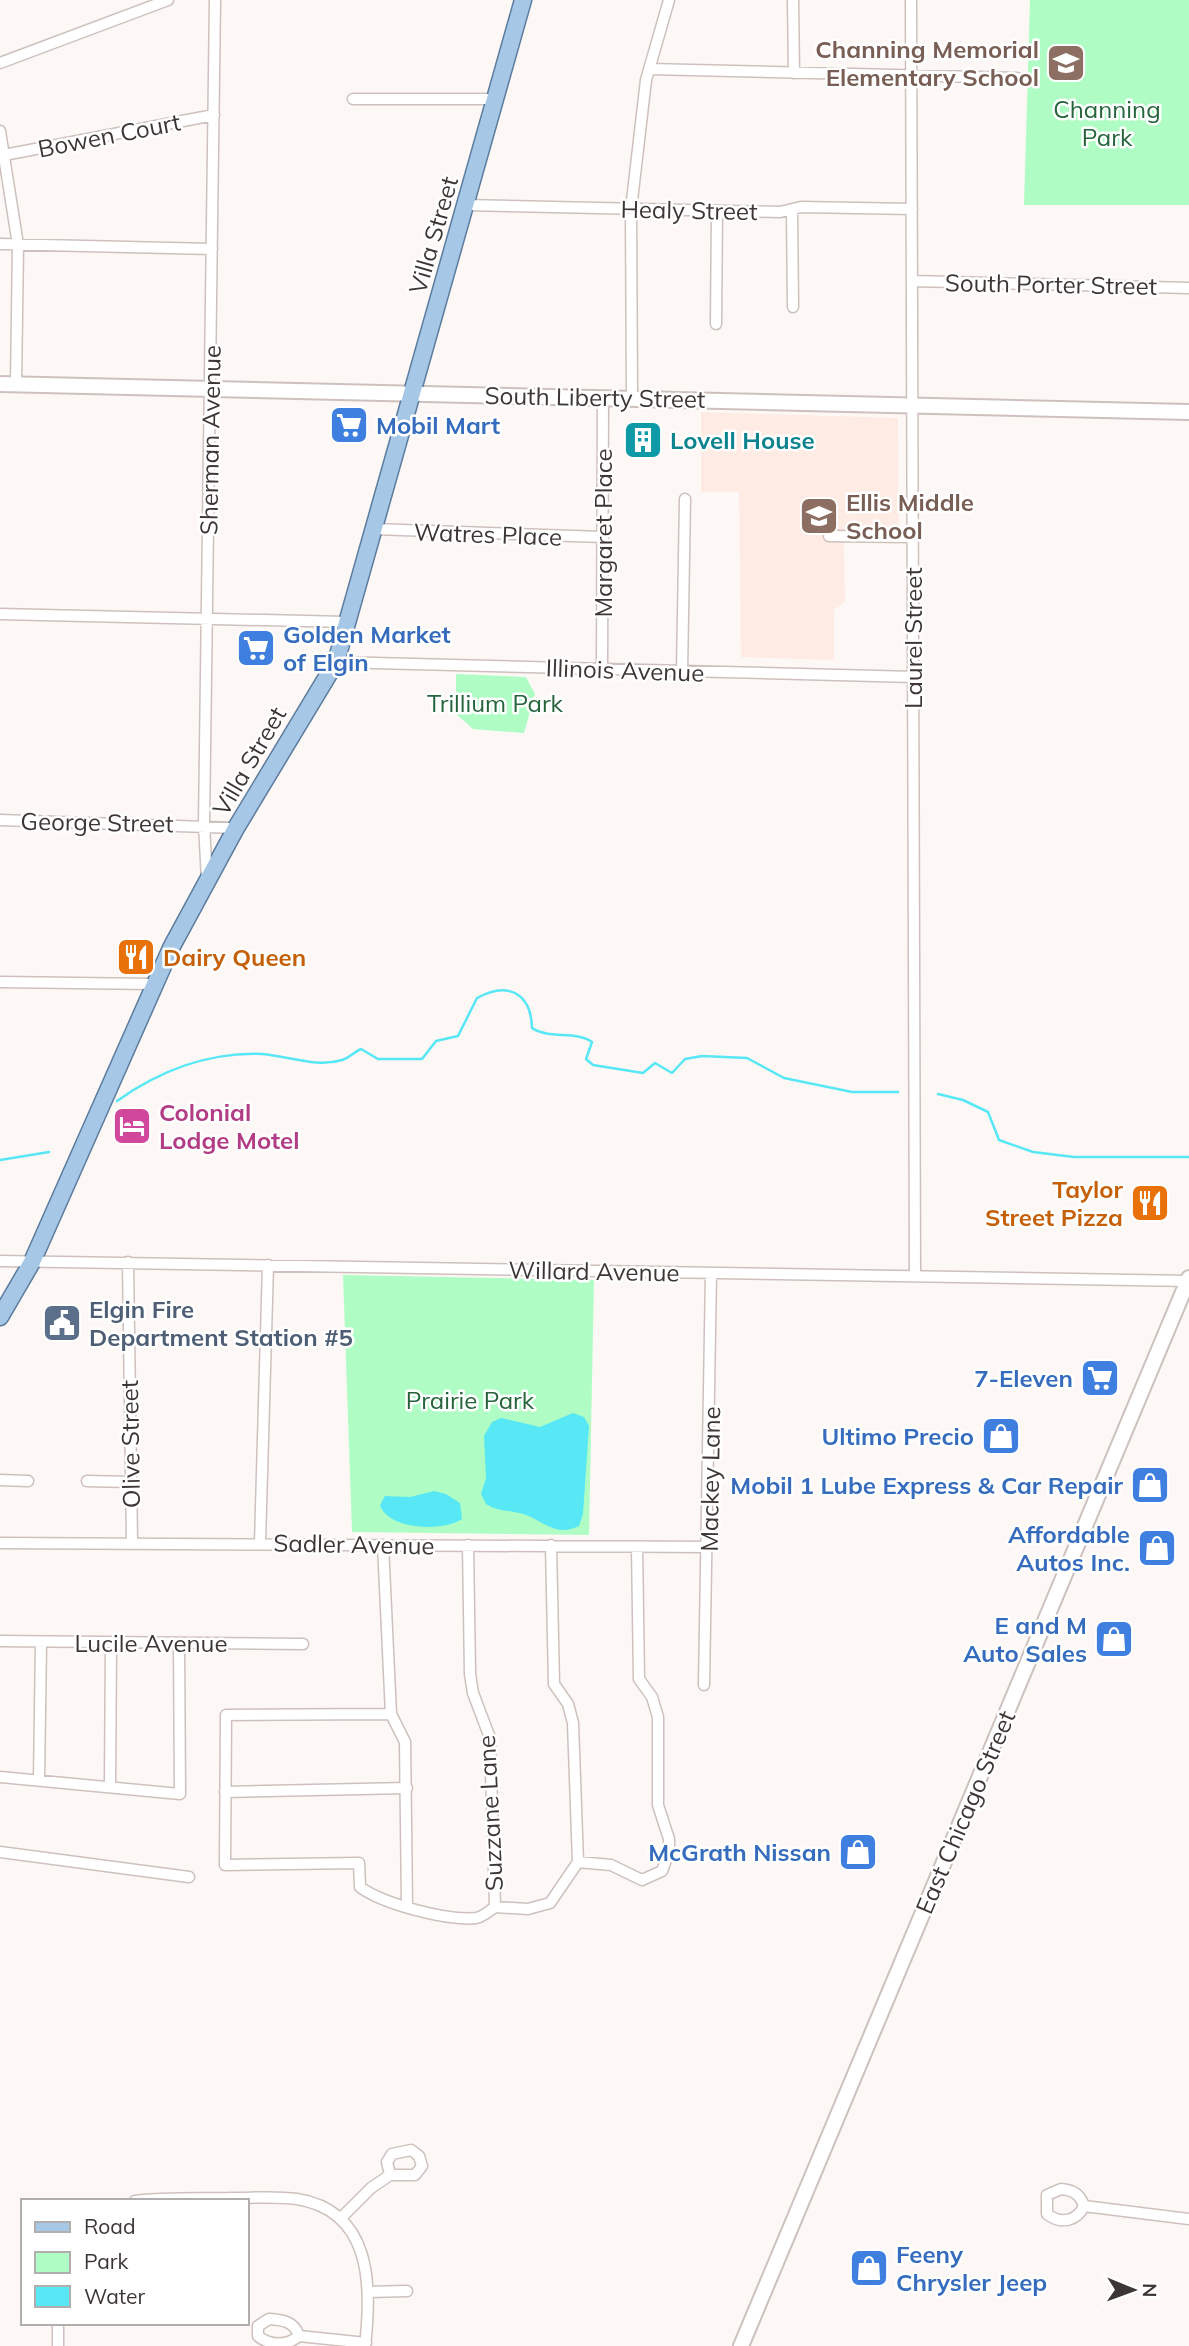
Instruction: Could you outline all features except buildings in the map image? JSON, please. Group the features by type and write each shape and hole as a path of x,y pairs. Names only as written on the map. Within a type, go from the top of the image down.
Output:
{"main road":[{"name":"Villa Street","path":"0,1317 32,1262 153,984 236,828 336,662 523,0"},
{"name":"South Liberty Street","path":"0,384 1189,412"},
{"name":"East Chicago Street","path":"741,2346 1189,1280"}],"street":[{"path":"0,63 145,4 168,0"},
{"name":"Sherman Avenue","path":"207,880 204,825 215,0"},
{"path":"632,398 631,209 649,69 669,0"},
{"path":"793,0 794,73"},
{"name":"Laurel Street","path":"911,0 915,1276"},
{"path":"649,69 1017,78"},
{"path":"353,99 494,99"},
{"name":"Bowen Court","path":"4,155 214,115"},
{"path":"0,131 18,245 16,385"},
{"name":"Healy Street","path":"465,205 717,211 792,210 801,207 912,209"},
{"path":"792,210 793,307"},
{"path":"716,324 717,211"},
{"path":"0,244 212,249"},
{"name":"South Porter Street","path":"913,281 1189,288"},
{"name":"Margaret Place","path":"602,669 603,398"},
{"path":"682,672 685,499"},
{"name":"Watres Place","path":"373,529 603,537"},
{"path":"829,536 912,537"},
{"path":"0,614 346,622"},
{"name":"Illinois Avenue","path":"336,662 914,677"},
{"name":"George Street","path":"0,820 236,828"},
{"path":"0,982 153,984"},
{"name":"Willard Avenue","path":"0,1261 1189,1280"},
{"name":"Olive Street","path":"128,1262 132,1542"},
{"path":"260,1543 268,1265"},
{"name":"Mackey Lane","path":"704,1685 709,1547 711,1273"},
{"path":"0,1480 27,1480"},
{"path":"88,1481 131,1482"},
{"name":"Sadler Avenue","path":"0,1543 709,1547"},
{"path":"383,1545 391,1714 405,1742 407,1905"},
{"name":"Suzzane Lane","path":"225,1792 225,1865 359,1863 360,1888 374,1898 450,1917 479,1918 495,1907 490,1738 473,1693 470,1674 468,1545"},
{"path":"495,1907 528,1909 550,1903 578,1861 573,1723 568,1704 554,1684 551,1545"},
{"path":"578,1861 611,1864 642,1880 662,1871 669,1852 669,1839 658,1805 658,1717 652,1698 639,1679 637,1547"},
{"name":"Lucile Avenue","path":"0,1641 303,1644"},
{"path":"39,1780 41,1642"},
{"path":"110,1787 111,1643"},
{"path":"0,1777 180,1794 179,1643"},
{"path":"391,1714 226,1715 225,1792 407,1788"},
{"path":"0,1852 189,1877"},
{"path":"340,2219 370,2188 390,2175"},
{"path":"248,2199 296,2199 319,2206 340,2219 360,2247 367,2272 366,2345 299,2336"},
{"path":"1084,2206 1189,2219"},
{"path":"368,2292 407,2291"},
{"path":"58,2325 58,2346"}],"shaded area":[{"name":"Ellis Middle School","path":"701,412 898,418 899,544 844,541 845,602 834,610 834,660 741,657 739,492 701,492"}],"green space":[{"name":"Channing Park","path":"1030,0 1189,0 1189,205 1024,205"},
{"name":"Trillium Park","path":"456,674 526,677 535,694 524,733 473,729 456,714"},
{"name":"Prairie Park","path":"343,1275 594,1280 589,1535 352,1532"}],"water":[{"path":"573,1413 584,1417 589,1426 583,1514 579,1526 556,1529 523,1514 500,1510 486,1504 481,1494 486,1478 484,1436 492,1422 501,1418 540,1427"},
{"path":"434,1491 446,1494 460,1503 462,1519 442,1526 404,1524 385,1513 380,1505 385,1496 410,1497"}],"waterway":[{"path":"117,1101 167,1072 223,1056 262,1054 322,1063 342,1060 361,1049 378,1059 422,1059 436,1041 458,1036 477,998 499,991 516,993 522,999 531,1016 532,1028 539,1032 578,1036 592,1042 586,1059 593,1065 643,1073 655,1063 672,1073 685,1059 702,1056 747,1058 784,1078 852,1092 898,1092"},
{"path":"938,1094 963,1100 988,1112 999,1140 1033,1152 1074,1157 1189,1157"},
{"path":"0,1160 49,1152"}],"place":[{"name":"Channing Memorial Elementary School","path":"1066,63"},
{"name":"Mobil Mart","path":"349,425"},
{"name":"Lovell House","path":"643,440"},
{"name":"Ellis Middle School","path":"819,516"},
{"name":"Golden Market of Elgin","path":"256,648"},
{"name":"Dairy Queen","path":"136,957"},
{"name":"Colonial Lodge Motel","path":"132,1126"},
{"name":"Taylor Street Pizza","path":"1150,1203"},
{"name":"Elgin Fire Department Station #5","path":"62,1323"},
{"name":"7-Eleven","path":"1100,1378"},
{"name":"Ultimo Precio","path":"1001,1436"},
{"name":"Mobil 1 Lube Express & Car Repair","path":"1150,1485"},
{"name":"Affordable Autos Inc.","path":"1157,1548"},
{"name":"E and M Auto Sales","path":"1114,1639"},
{"name":"McGrath Nissan","path":"858,1852"},
{"name":"Feeny Chrysler Jeep","path":"869,2268"}]}
